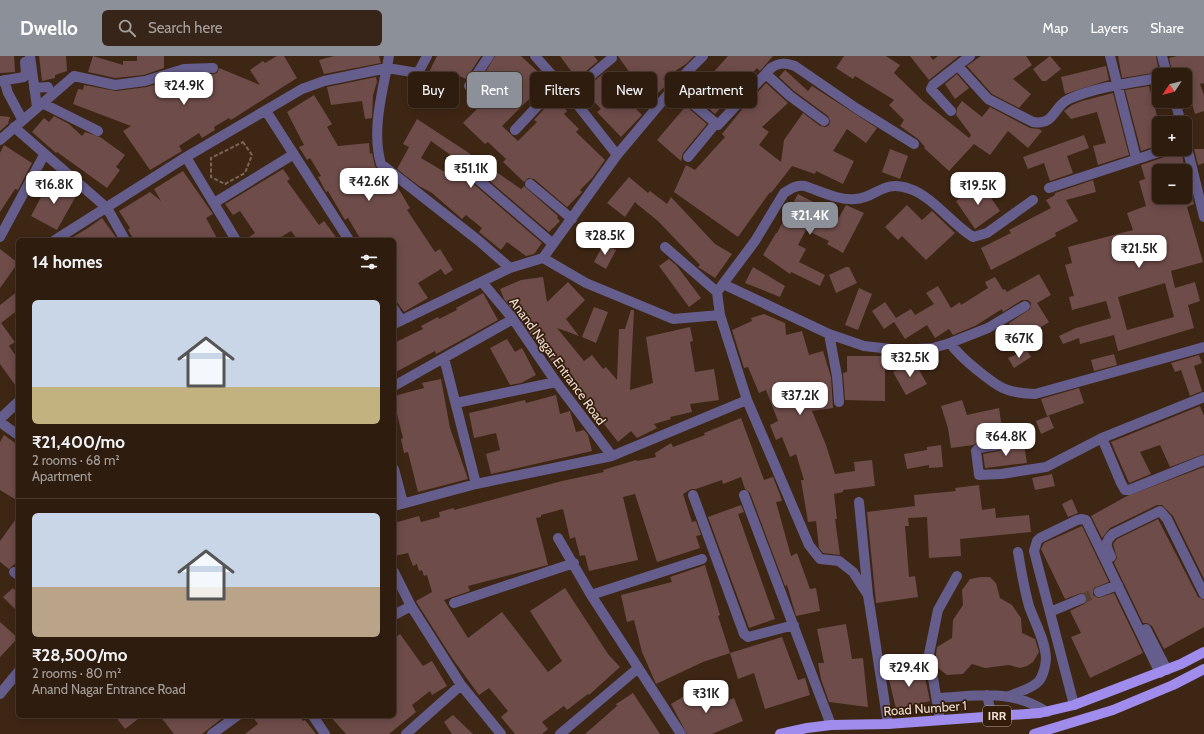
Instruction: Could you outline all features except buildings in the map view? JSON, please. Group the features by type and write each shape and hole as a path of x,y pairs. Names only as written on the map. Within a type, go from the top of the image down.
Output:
{"main road":[{"name":"Road Number 1","path":"780,734 826,726 888,724 1047,712 1074,705 1163,671 1204,652"},
{"path":"1038,734 1113,710 1173,685 1204,669"}],"street":[{"path":"22,119 2,80 24,77 26,73 25,56"},
{"path":"30,56 34,88 40,105 98,131"},
{"path":"389,56 377,126 376,147 381,164 479,241 510,268"},
{"path":"58,238 186,157 313,85 387,68 418,72 427,56"},
{"path":"478,72 489,56"},
{"path":"535,56 549,72"},
{"path":"688,72 703,56"},
{"path":"951,111 931,89 933,85 970,56"},
{"path":"1110,56 1136,158"},
{"path":"1162,56 1165,68"},
{"path":"594,73 612,58"},
{"path":"698,108 718,125 771,68 780,63 795,66 856,108 914,144"},
{"path":"958,66 988,99 1039,124 1047,121 1067,100 1117,85 1152,79"},
{"path":"0,140 22,119 74,76 115,85 145,81 184,69 213,68"},
{"path":"766,74 790,96 824,121"},
{"path":"34,88 48,87"},
{"path":"398,322 510,268 543,258 617,155 665,99"},
{"path":"515,130 536,108"},
{"path":"580,108 617,155"},
{"path":"266,111 348,238"},
{"path":"688,157 716,123"},
{"path":"14,127 106,208 124,238"},
{"path":"214,203 294,154"},
{"path":"1049,188 1152,154"},
{"path":"0,237 44,155"},
{"path":"1190,156 1201,189 1204,217"},
{"path":"186,157 235,238"},
{"path":"474,176 553,244"},
{"path":"530,184 572,219"},
{"path":"868,595 853,572 839,561 820,559 809,545 747,400 720,314 720,288 755,241 784,193 799,185 850,200 864,197 889,186 911,189 948,215 964,232 973,237 987,233 1033,200"},
{"path":"665,246 720,288 829,334 864,346 900,350 934,348 988,328 1025,306"},
{"path":"543,258 586,283 673,318 720,314"},
{"name":"Anand Nagar Entrance Road","path":"482,282 513,319 556,382 612,456"},
{"path":"396,385 513,319"},
{"path":"829,334 837,376 839,402"},
{"path":"950,343 960,357 995,385 1011,392 1035,394 1204,347"},
{"path":"444,358 476,484"},
{"path":"456,403 556,382"},
{"path":"998,445 979,448 976,451 979,475 1001,474 1046,467 1102,438 1204,397"},
{"path":"396,483 399,504 476,484 612,456 747,400"},
{"path":"0,419 16,404"},
{"path":"0,422 16,434"},
{"path":"1102,438 1121,484 1125,490 1129,490 1204,460"},
{"path":"693,495 744,634 748,637 794,625"},
{"path":"744,495 794,625 822,706 820,716 826,726"},
{"path":"859,502 868,595 888,724"},
{"path":"1163,671 1106,545 1107,539 1113,534 1160,511 1167,519 1204,594"},
{"path":"1074,705 1034,551 1040,538 1077,520 1086,520 1163,671"},
{"path":"558,538 637,669 681,734"},
{"path":"1009,696 1031,687 1039,681 1043,674 1046,660 1043,642 1025,588 1018,552"},
{"path":"591,595 702,559"},
{"path":"454,603 574,563"},
{"path":"396,576 411,606 462,685 501,734"},
{"path":"940,720 929,654 938,610 957,576"},
{"path":"1099,592 1118,585"},
{"path":"1050,612 1081,600"},
{"path":"396,615 411,606"},
{"path":"560,734 637,669"},
{"path":"2,688 16,674"},
{"path":"407,733 462,685"},
{"path":"936,698 1000,694 1032,702 1047,712"},
{"path":"987,695 992,717"},
{"path":"212,734 234,718"},
{"path":"314,718 325,734"}],"path":[{"path":"243,142 252,155 246,172 224,184 211,177 211,158 243,142"}],"tunnel":[{"path":"1081,599 1099,592"}]}
